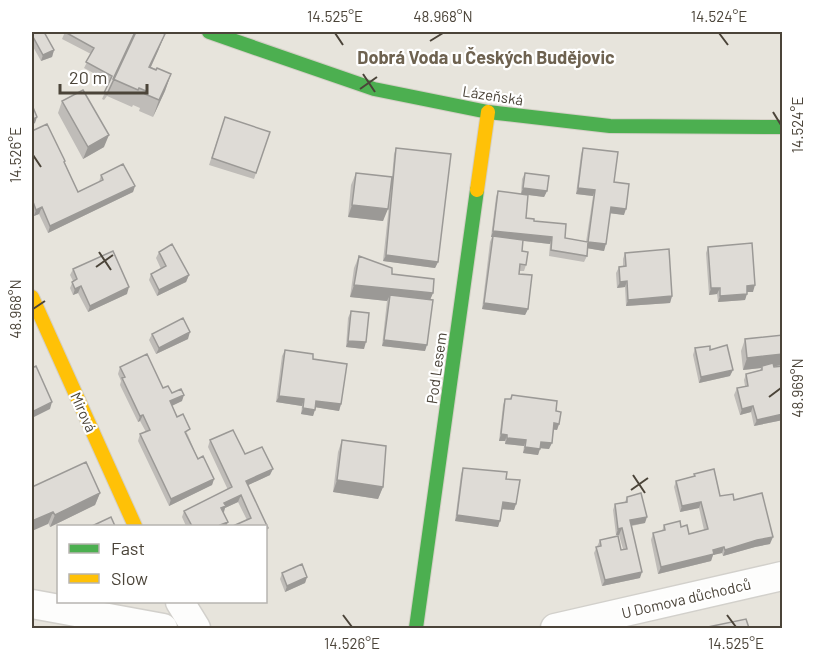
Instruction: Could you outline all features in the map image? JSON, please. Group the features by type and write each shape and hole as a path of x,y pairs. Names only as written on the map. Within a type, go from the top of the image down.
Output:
{"street":[{"name":"Lázeňská","path":"209,32 374,89 488,112 610,126 783,127"},
{"name":"Pod Lesem","path":"416,628 488,112"},
{"name":"Mírová","path":"32,297 135,525"},
{"name":"U Domova důchodců","path":"555,628 783,576"},
{"path":"181,603 196,628"},
{"path":"32,604 163,628"}],"shaded area":[{"path":"32,32 782,32 782,628 32,628"}],"building":[{"path":"32,32 44,32 54,50 43,55"},
{"path":"65,32 136,32 107,94 104,93 112,76 86,62 94,48"},
{"path":"135,32 165,34 149,67 171,74 159,100 145,94 146,91 113,79"},
{"path":"83,90 109,135 88,147 62,101"},
{"path":"32,105 37,117 32,120"},
{"path":"225,117 270,132 256,173 212,158"},
{"path":"47,124 78,192 103,180 101,175 123,164 135,186 50,226 42,207 36,210 32,199 32,131"},
{"path":"396,148 451,154 438,262 386,255"},
{"path":"583,148 618,152 614,182 629,184 626,209 611,207 606,244 588,242 595,190 578,188"},
{"path":"356,173 392,177 388,209 352,205"},
{"path":"525,173 549,176 547,191 523,188"},
{"path":"498,191 528,195 526,218 566,224 565,238 588,242 587,256 551,250 552,237 493,231"},
{"path":"493,236 523,240 522,251 528,252 526,265 520,264 519,274 532,275 528,309 484,303"},
{"path":"752,243 755,285 747,286 747,294 720,296 720,288 711,288 708,247"},
{"path":"172,244 189,275 159,290 151,274 166,266 159,252"},
{"path":"669,249 672,296 628,300 627,281 620,282 619,267 626,266 625,253"},
{"path":"113,251 129,287 90,306 81,286 75,289 72,282 77,279 73,269"},
{"path":"359,256 392,268 392,274 434,279 433,293 354,285"},
{"path":"390,295 433,300 427,345 384,340"},
{"path":"351,311 369,313 366,342 348,341"},
{"path":"183,318 190,332 159,348 152,334"},
{"path":"783,335 783,354 747,358 745,339"},
{"path":"727,345 733,370 701,377 695,348 710,346 710,350"},
{"path":"285,350 313,354 313,359 347,364 341,404 316,401 315,410 303,408 304,399 279,396"},
{"path":"147,354 163,388 168,386 172,393 181,389 184,395 170,401 177,417 183,414 190,429 185,432 198,459 203,456 214,479 171,499 140,434 150,430 143,415 140,416 122,378 125,377 120,367"},
{"path":"773,363 774,367 783,366 783,414 757,420 753,406 742,409 737,388 748,386 746,374 762,370 762,366"},
{"path":"36,366 52,402 32,412 32,368"},
{"path":"512,395 557,401 556,411 561,412 559,424 554,423 552,443 541,442 540,449 525,447 526,440 507,438 507,435 501,434 505,399 511,399"},
{"path":"233,430 245,454 262,447 273,469 246,481 267,525 235,525 251,518 241,495 224,503 226,506 221,508 228,522 220,525 191,525 184,511 232,487 210,440"},
{"path":"342,440 386,446 383,487 337,480"},
{"path":"86,462 100,493 55,515 53,512 32,521 32,487"},
{"path":"463,468 507,472 506,479 520,480 516,504 503,502 500,521 457,515"},
{"path":"714,469 720,496 733,494 734,500 762,493 773,537 725,550 724,547 713,550 714,554 661,567 653,533 665,530 664,525 680,521 681,527 687,525 689,534 708,529 701,502 682,506 676,481"},
{"path":"641,493 647,517 630,520 642,572 605,580 596,547 601,546 600,540 618,536 621,550 627,549 622,528 618,529 615,504 627,502 627,497"},
{"path":"111,517 115,525 94,525"},
{"path":"302,564 307,577 287,586 282,573"},
{"path":"746,619 749,628 703,628"}],"traffic: fast":[{"path":"209,32 374,89 488,112 610,126 782,127"},
{"path":"416,628 477,190"}],"traffic: slow":[{"path":"477,190 488,112"},
{"path":"32,297 135,525"}],"district":[{"name":"Dobrá Voda u Českých Budějovic","path":"486,57"}]}
